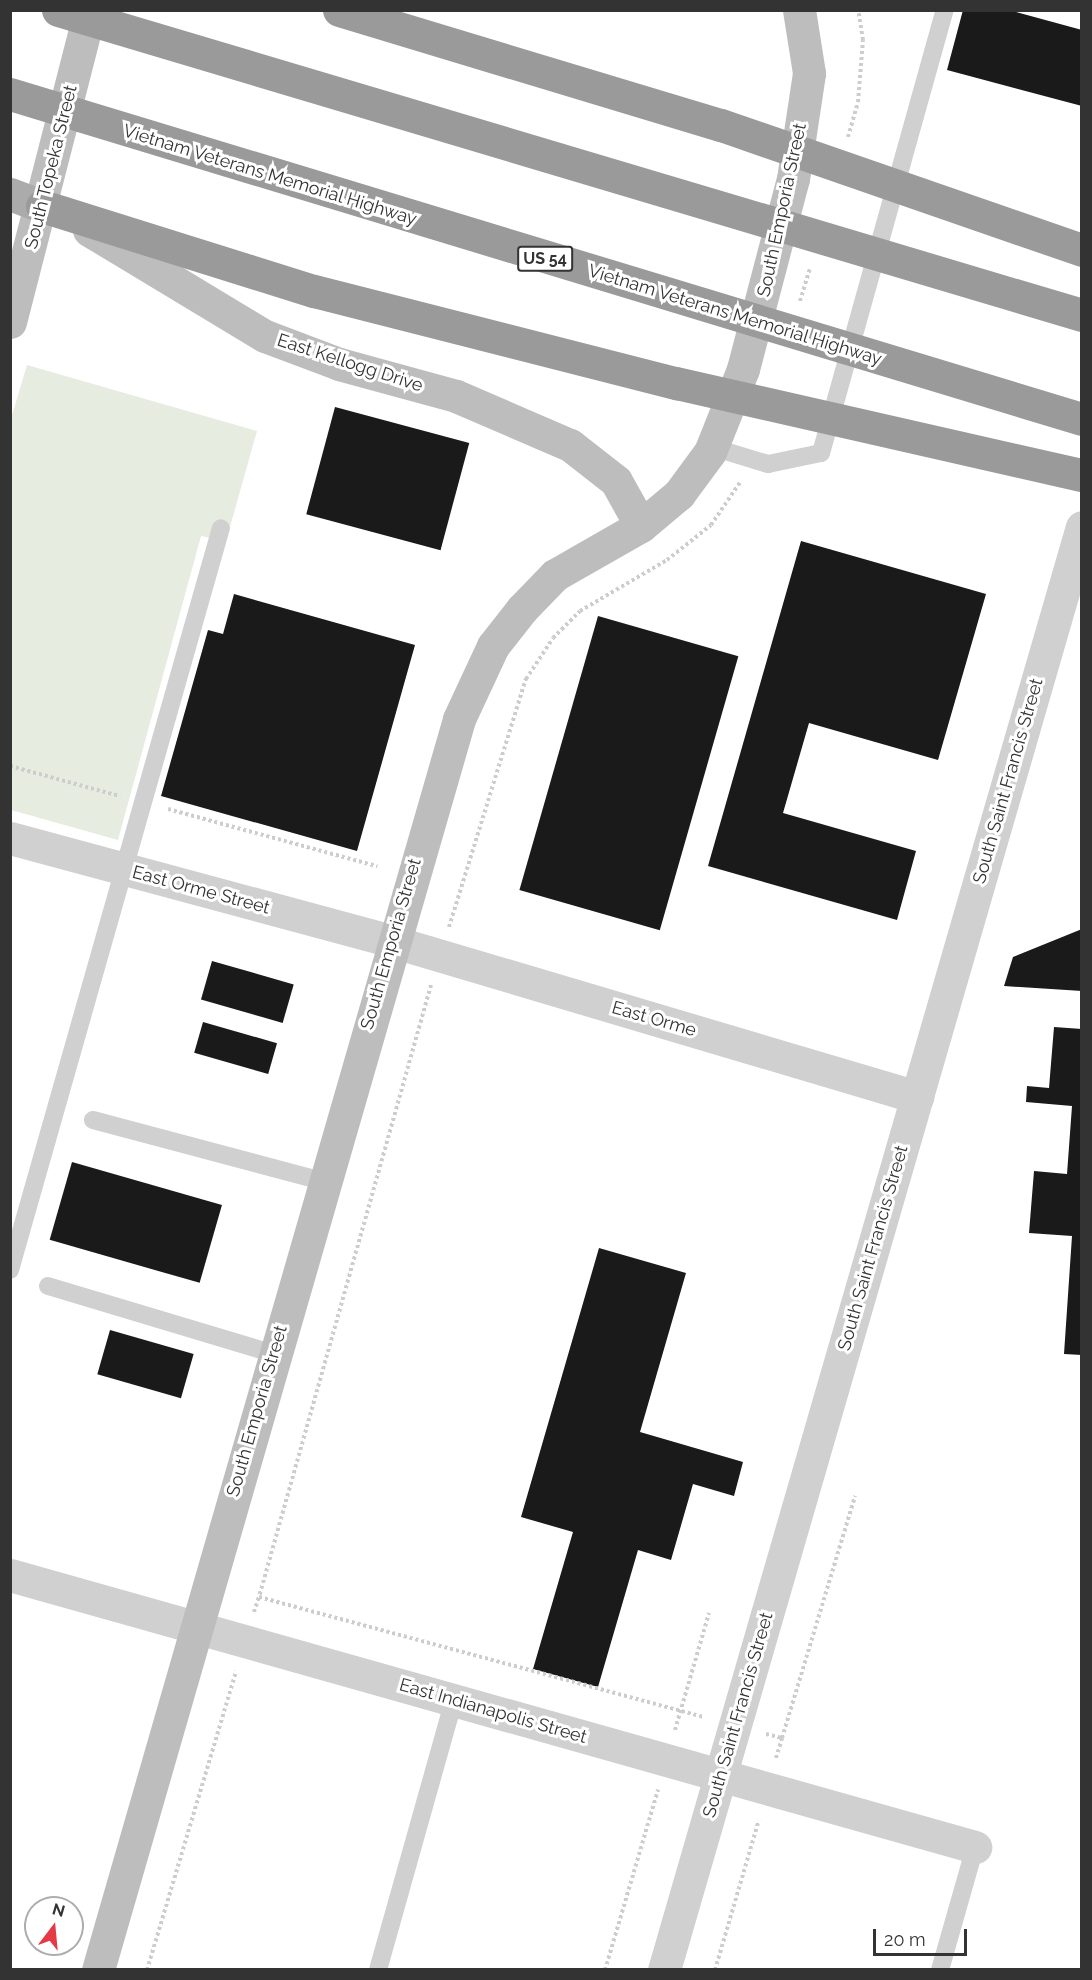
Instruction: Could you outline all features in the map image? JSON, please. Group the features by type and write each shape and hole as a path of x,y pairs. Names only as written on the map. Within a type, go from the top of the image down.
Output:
{"highway":[{"path":"58,10 1082,315"},
{"path":"339,10 721,125 1082,250"},
{"name":"Vietnam Veterans Memorial Highway","path":"10,94 1082,419"},
{"path":"42,206 314,291 676,383 1082,475"}],"main road":[{"name":"East Kellogg Drive","path":"10,194 42,206"}],"street":[{"name":"South Topeka Street","path":"10,322 42,206 90,10"},
{"name":"South Emporia Street","path":"98,1970 391,941 459,719 493,646 555,575 641,526 679,494 712,447 743,369 792,179 809,74 799,10"},
{"name":"East Kellogg Drive","path":"42,206 132,252 265,336 339,364 456,396 570,445 616,481 641,526"},
{"name":"South Saint Francis Street","path":"664,1970 1082,527"},
{"name":"East Orme Street","path":"10,838 391,941"},
{"name":"East Orme","path":"391,941 917,1097"},
{"name":"East Indianapolis Street","path":"10,1575 975,1847"}],"lane":[{"path":"712,447 768,464 821,453 945,10"},
{"path":"10,1270 221,528"},
{"path":"93,1120 323,1181"},
{"path":"48,1286 274,1354"},
{"path":"378,1970 454,1700"},
{"path":"940,1970 975,1847"}],"path":[{"path":"845,148 858,102 864,40 858,10"},
{"path":"798,309 812,263"},
{"path":"147,1970 258,1597 440,956 526,679 553,638 580,611 667,560 711,525 752,459"},
{"path":"10,766 377,866"},
{"path":"715,1970 855,1496"},
{"path":"258,1597 782,1738"}],"shaded area":[{"path":"27,365 257,431 226,541 201,536 118,840 11,810 10,422"}],"building":[{"path":"963,10 1009,10 1082,30 1082,106 947,70"},
{"path":"335,407 469,443 441,550 306,514"},
{"path":"801,541 986,594 938,760 809,723 783,813 916,851 897,920 708,866"},
{"path":"234,594 415,645 357,851 161,796 208,630 223,634"},
{"path":"598,616 738,656 660,930 519,890"},
{"path":"1082,929 1082,991 1004,986 1013,957"},
{"path":"212,961 294,984 283,1023 201,999"},
{"path":"203,1022 277,1043 268,1074 194,1053"},
{"path":"1054,1027 1082,1029 1082,1355 1064,1354 1072,1236 1029,1233 1034,1171 1067,1174 1072,1106 1026,1102 1027,1086 1049,1088"},
{"path":"72,1162 222,1205 200,1283 50,1240"},
{"path":"599,1248 686,1273 640,1432 743,1462 734,1496 693,1484 671,1560 638,1550 598,1687 533,1669 573,1532 521,1517"},
{"path":"110,1330 194,1354 181,1398 97,1374"}]}
